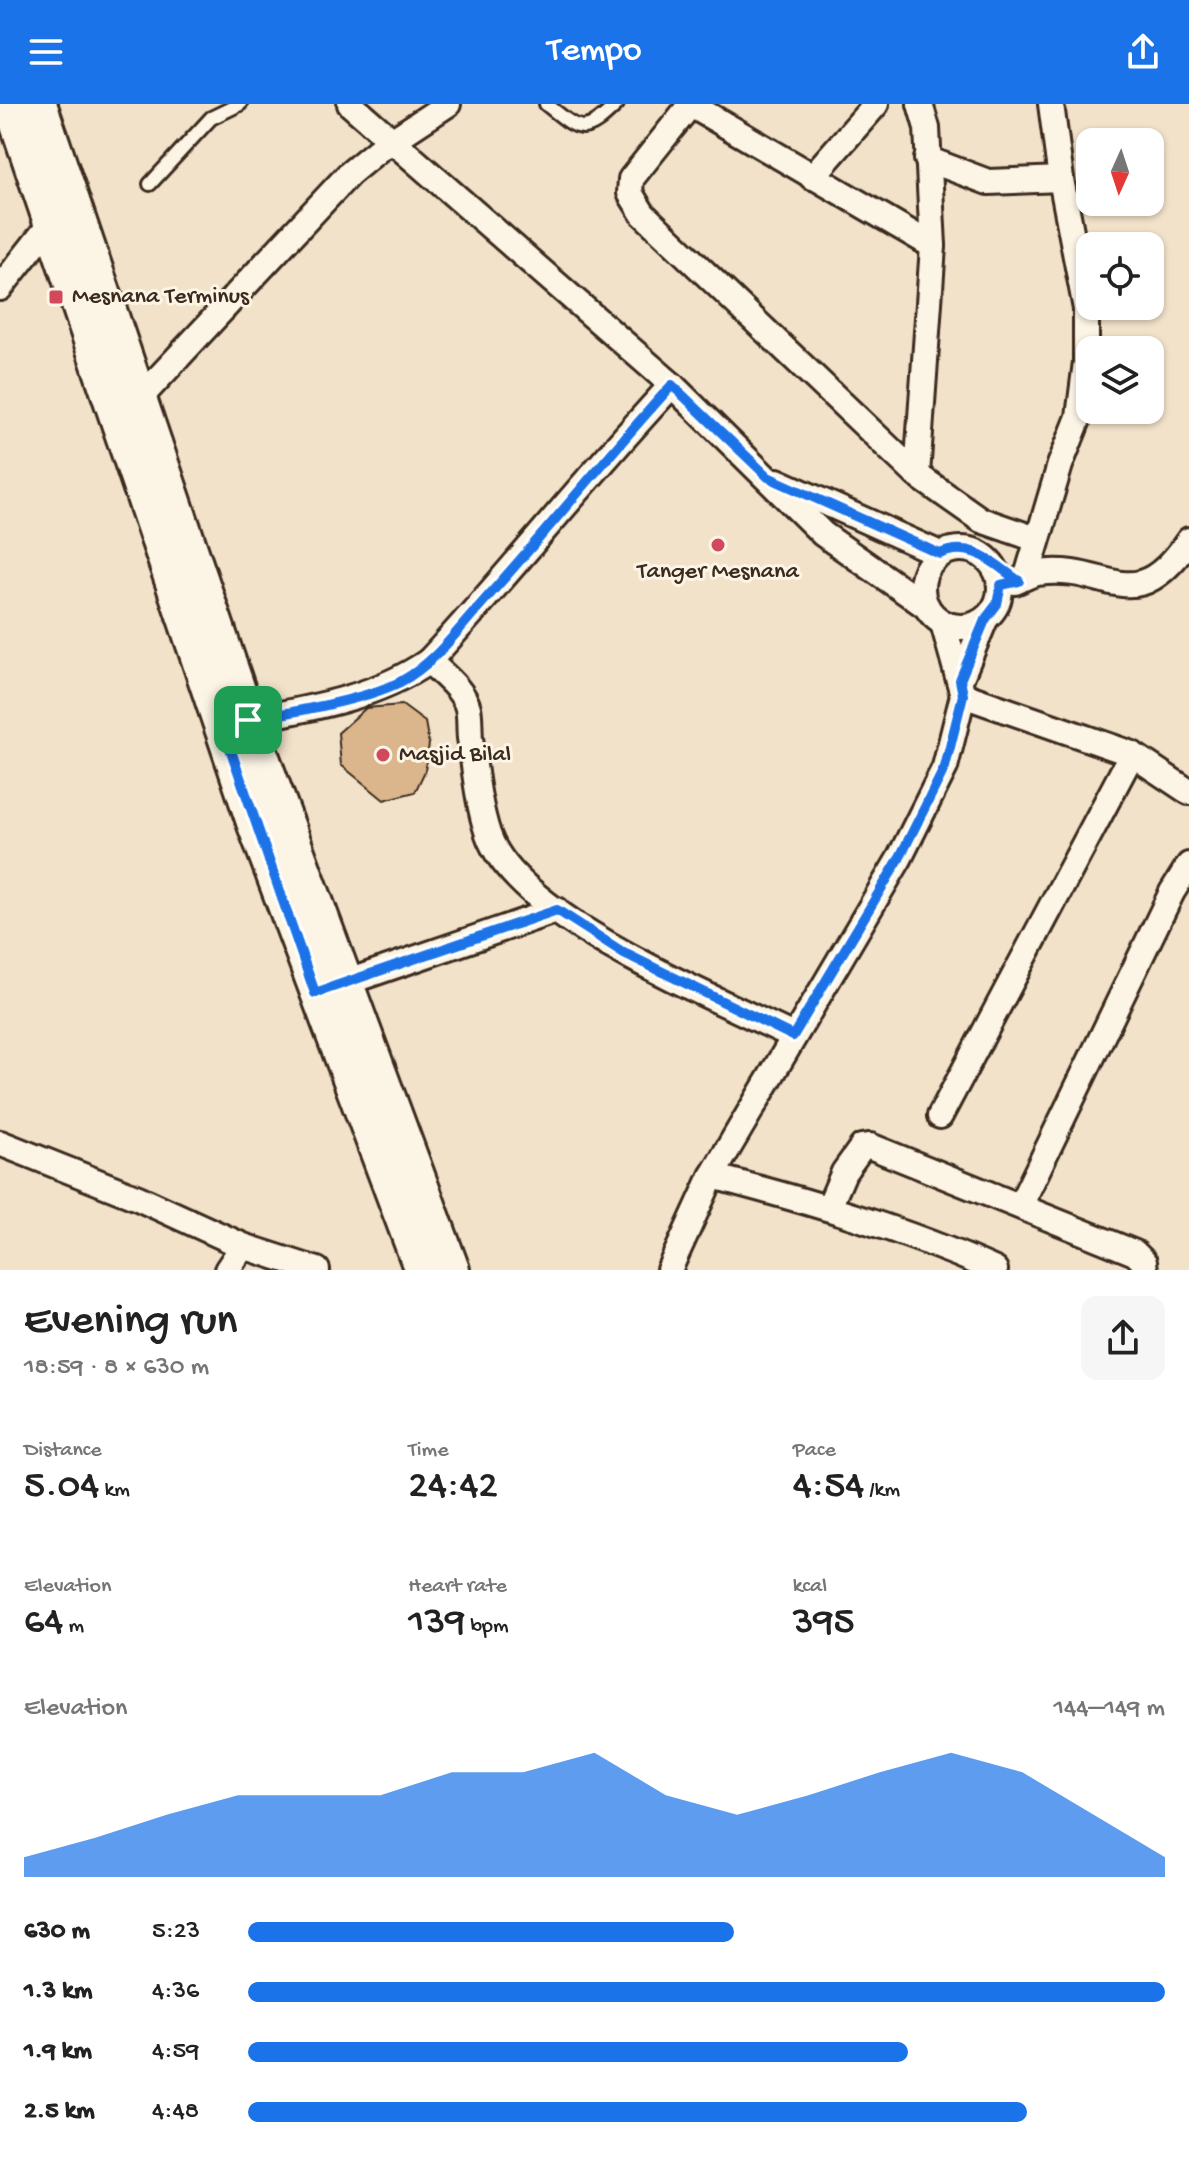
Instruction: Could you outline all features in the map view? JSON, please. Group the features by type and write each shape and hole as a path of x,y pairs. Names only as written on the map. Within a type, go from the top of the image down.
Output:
{"main road":[{"path":"11,104 432,1267"},
{"path":"39,104 139,399 235,723"}],"street":[{"path":"350,104 672,385 823,534 935,615 964,627 985,620"},
{"path":"139,399 349,174 448,104"},
{"path":"933,246 691,104 631,179 634,202 917,475 981,520 1036,539"},
{"path":"812,177 876,104"},
{"path":"917,475 933,246 927,128 920,104"},
{"path":"669,1270 712,1176 899,859 945,767 962,688 985,620 1036,539 1079,417 1086,362 1086,309 1061,179 1051,104"},
{"path":"927,159 988,182 1061,179"},
{"path":"0,288 52,222"},
{"path":"235,723 342,700 399,682 429,661 537,541 598,465 672,385"},
{"path":"768,477 940,554"},
{"path":"1189,540 1163,573 1136,584 1120,585 1062,572 1010,576 973,550 951,549 940,554 924,573 921,587 935,615 962,688 1132,754 1189,792"},
{"path":"429,661 457,689 468,706 481,806 489,836 502,860 519,880 557,910 624,953 793,1036"},
{"path":"940,1116 1132,754"},
{"path":"1020,1206 1172,892 1189,865"},
{"path":"330,988 557,910"},
{"path":"0,1143 138,1198 243,1246 317,1270"},
{"path":"829,1207 855,1155 862,1147 870,1146 1135,1253 1144,1262 1145,1270"},
{"path":"712,1176 829,1207 942,1259 995,1270"},
{"path":"227,1270 243,1246"}],"lane":[{"path":"150,184 211,118 240,104"},
{"path":"546,104 576,127 585,130 596,125 617,104"}],"building":[{"name":"Masjid Bilal","path":"402,705 425,722 429,744 425,771 415,792 384,800 341,765 338,733 366,708"}],"place":[{"name":"Mesnana Terminus","path":"56,297"},
{"name":"Tanger Mesnana","path":"718,545"},
{"name":"Masjid Bilal","path":"383,755"}],"route":[{"path":"672,385 768,477 855,513 909,543 940,554 951,549 973,550 1019,581 1001,585 997,604 985,620 960,680 963,695 954,741 945,767 899,859 793,1036 624,953 557,910 315,993 222,725 248,720 342,700 399,682 429,661 537,541 598,465 672,385"}]}
